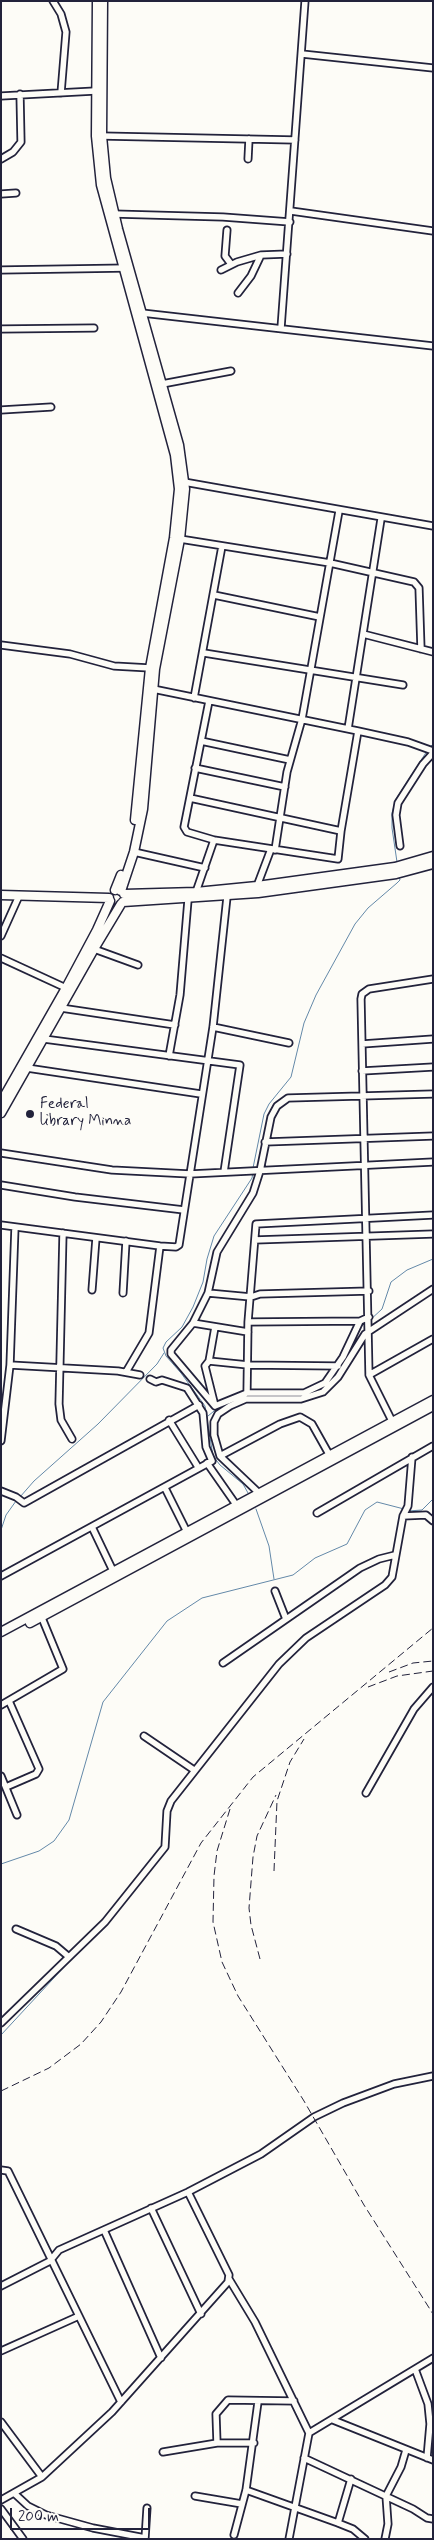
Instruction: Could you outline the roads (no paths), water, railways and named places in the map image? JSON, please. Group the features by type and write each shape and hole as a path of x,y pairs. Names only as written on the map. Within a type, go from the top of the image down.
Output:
{"main road":[{"path":"97,1 95,91 96,136 101,185 126,268 142,313 162,384 179,445 184,482 180,539 153,689 143,809 134,852 120,892"},
{"path":"1,1113 122,903 120,892 134,827 150,668 174,538 179,490 175,456 126,268 114,214 102,136 104,1"},
{"path":"408,868 433,856"},
{"path":"110,899 114,905 226,897 433,864"},
{"path":"2,1100 66,988 110,899 120,892 196,892 396,870"},
{"path":"1,895 110,899"},
{"path":"1,1637 42,1618 189,1535 394,1424 433,1400"},
{"path":"1,1632 189,1535 236,1506 330,1456 433,1406"}],"street":[{"path":"53,1 62,14 66,32 61,93"},
{"path":"282,328 305,1"},
{"path":"302,54 433,68"},
{"path":"1,96 95,91"},
{"path":"1,159 8,156 21,142 20,94"},
{"path":"102,136 295,140"},
{"path":"248,159 249,139"},
{"path":"1,194 16,193"},
{"path":"291,211 433,231"},
{"path":"114,214 223,217 290,222"},
{"path":"227,230 225,256 231,264"},
{"path":"221,270 231,264 261,255 287,254"},
{"path":"238,293 251,276 261,255"},
{"path":"1,270 126,268"},
{"path":"142,313 433,346"},
{"path":"1,329 94,328"},
{"path":"162,384 231,371"},
{"path":"1,410 51,407"},
{"path":"184,482 381,519 433,526"},
{"path":"257,886 273,850 290,760 302,719 340,511"},
{"path":"348,729 381,519"},
{"path":"180,539 330,563 372,571 418,584 421,649"},
{"path":"194,698 204,653 222,546"},
{"path":"214,595 320,617"},
{"path":"363,634 433,652"},
{"path":"1,646 56,651 114,666 150,668"},
{"path":"204,653 403,685"},
{"path":"153,689 358,731 421,746 432,752 398,803 396,815 400,846"},
{"path":"209,701 195,768 185,830 214,840 337,860 358,731"},
{"path":"201,741 290,760"},
{"path":"195,768 285,787"},
{"path":"190,798 341,831"},
{"path":"196,892 214,840"},
{"path":"134,852 205,868"},
{"path":"1,936 19,896"},
{"path":"1,1225 160,1246 176,1247 179,1245 201,1094 213,1027 226,897"},
{"path":"169,1056 180,996 188,900"},
{"path":"94,949 138,965"},
{"path":"1,958 66,988"},
{"path":"394,1424 369,1375 369,1291 366,1237 361,999 365,991 375,987 433,979"},
{"path":"61,1008 175,1025"},
{"path":"213,1027 290,1043"},
{"path":"44,1039 207,1061 236,1063 241,1068 224,1172"},
{"path":"362,1044 433,1039"},
{"path":"27,1068 201,1094"},
{"path":"362,1071 433,1068"},
{"path":"214,1406 172,1354 172,1346 193,1324 208,1293 217,1252 253,1193 260,1171 271,1118 277,1106 288,1098 433,1094"},
{"path":"265,1142 433,1136"},
{"path":"1,1153 112,1170 190,1174 433,1162"},
{"path":"1,1185 75,1197 184,1210"},
{"path":"247,1393 248,1322 255,1225 433,1215"},
{"path":"1,1441 10,1365 15,1227"},
{"path":"62,1233 58,1368 59,1414 72,1439"},
{"path":"255,1240 433,1234"},
{"path":"92,1290 96,1238"},
{"path":"123,1292 126,1241"},
{"path":"126,1372 149,1333 160,1246"},
{"path":"260,1494 220,1456 214,1435 214,1422 218,1414 230,1406 246,1400 301,1399 323,1392 338,1377 369,1330 433,1289"},
{"path":"208,1293 251,1297 260,1294 369,1291"},
{"path":"248,1322 360,1320 369,1318"},
{"path":"214,1406 247,1393 304,1392 326,1383 338,1366 360,1320"},
{"path":"193,1324 248,1332"},
{"path":"214,1406 206,1366 209,1361 215,1327"},
{"path":"369,1375 433,1339"},
{"path":"209,1361 248,1365 338,1366"},
{"path":"10,1365 140,1374"},
{"path":"1,1576 212,1461 206,1447 205,1418 186,1386 162,1380 156,1382 150,1379"},
{"path":"1,1491 16,1497 23,1503 199,1405"},
{"path":"220,1456 280,1424 300,1417 312,1424 330,1456"},
{"path":"169,1420 198,1467"},
{"path":"317,1513 433,1446"},
{"path":"1,2023 105,1922 165,1847 167,1811 194,1770 279,1664 306,1638 386,1586 392,1577 404,1515 408,1506 412,1457"},
{"path":"207,1464 236,1506"},
{"path":"164,1488 189,1535"},
{"path":"404,1515 426,1515 433,1521"},
{"path":"92,1527 114,1573"},
{"path":"223,1663 360,1568 379,1559 395,1555"},
{"path":"275,1591 286,1619"},
{"path":"1,1705 63,1669 42,1618"},
{"path":"366,1793 414,1709 433,1687"},
{"path":"6,1787 36,1774 38,1769 9,1701"},
{"path":"144,1736 194,1770"},
{"path":"1,1777 17,1815"},
{"path":"16,1929 56,1946 69,1957"},
{"path":"1,2286 50,2261 59,2250 188,2192 261,2154 314,2117 343,2102 394,2084 433,2076"},
{"path":"1,2170 8,2171 50,2261 121,2402"},
{"path":"188,2192 229,2279 255,2322 309,2433 288,2539"},
{"path":"151,2208 201,2314"},
{"path":"104,2230 161,2358"},
{"path":"1,2500 15,2494 42,2477 121,2402 201,2314 229,2279"},
{"path":"1,2351 78,2316"},
{"path":"309,2433 433,2358"},
{"path":"333,2420 430,2459 428,2404 415,2369"},
{"path":"217,2443 215,2417 225,2402 232,2399 258,2402 294,2401"},
{"path":"234,2535 246,2490 258,2402"},
{"path":"1,2423 42,2477"},
{"path":"164,2452 217,2443 254,2442"},
{"path":"385,2539 388,2524 386,2496 401,2467 406,2450"},
{"path":"304,2458 413,2509 427,2518 433,2519"},
{"path":"338,2522 351,2479"},
{"path":"246,2490 338,2522 356,2531 365,2539"},
{"path":"15,2494 28,2506 46,2515 92,2528 145,2538 148,2508"},
{"path":"195,2496 242,2504"},
{"path":"1,2509 23,2539"}],"waterway":[{"path":"429,748 433,744"},
{"path":"397,862 392,828 392,813 396,799 427,751"},
{"path":"253,1168 264,1114 269,1104 291,1077 304,1023 316,995 355,924 368,908 400,880 399,876"},
{"path":"248,1493 243,1484 220,1465 213,1456 205,1406 166,1356 163,1348 166,1342 182,1327 193,1307 203,1282 214,1236 252,1178 253,1172"},
{"path":"369,1321 382,1309 391,1282 407,1270 433,1259"},
{"path":"347,1356 361,1326 366,1323"},
{"path":"20,1497 34,1481 98,1424 157,1364 164,1353"},
{"path":"332,1379 345,1359"},
{"path":"312,1392 326,1385"},
{"path":"208,1416 219,1407"},
{"path":"408,1511 422,1510 433,1499"},
{"path":"1,1530 6,1515 16,1501"},
{"path":"1,1864 39,1851 54,1841 69,1820 103,1702 167,1621 202,1598 293,1575 315,1558 347,1544 365,1510 377,1502 404,1509"},
{"path":"256,1509 269,1546 274,1579"},
{"path":"1,2035 65,1966"}],"railway":[{"path":"1,2091 49,2068 81,2044 101,2022 121,1992 201,1843 253,1777 433,1628"},
{"path":"389,1672 413,1663 433,1661"},
{"path":"368,1687 397,1676 433,1671"},
{"path":"274,1871 277,1801 290,1762 304,1739"},
{"path":"260,1959 251,1925 249,1908 253,1857 257,1836 276,1795"},
{"path":"230,1809 217,1851 214,1876 213,1922 222,1962 238,1996 304,2101 364,2205 433,2314"}],"place":[{"name":"Federal library Minna","path":"30,1114"}]}
